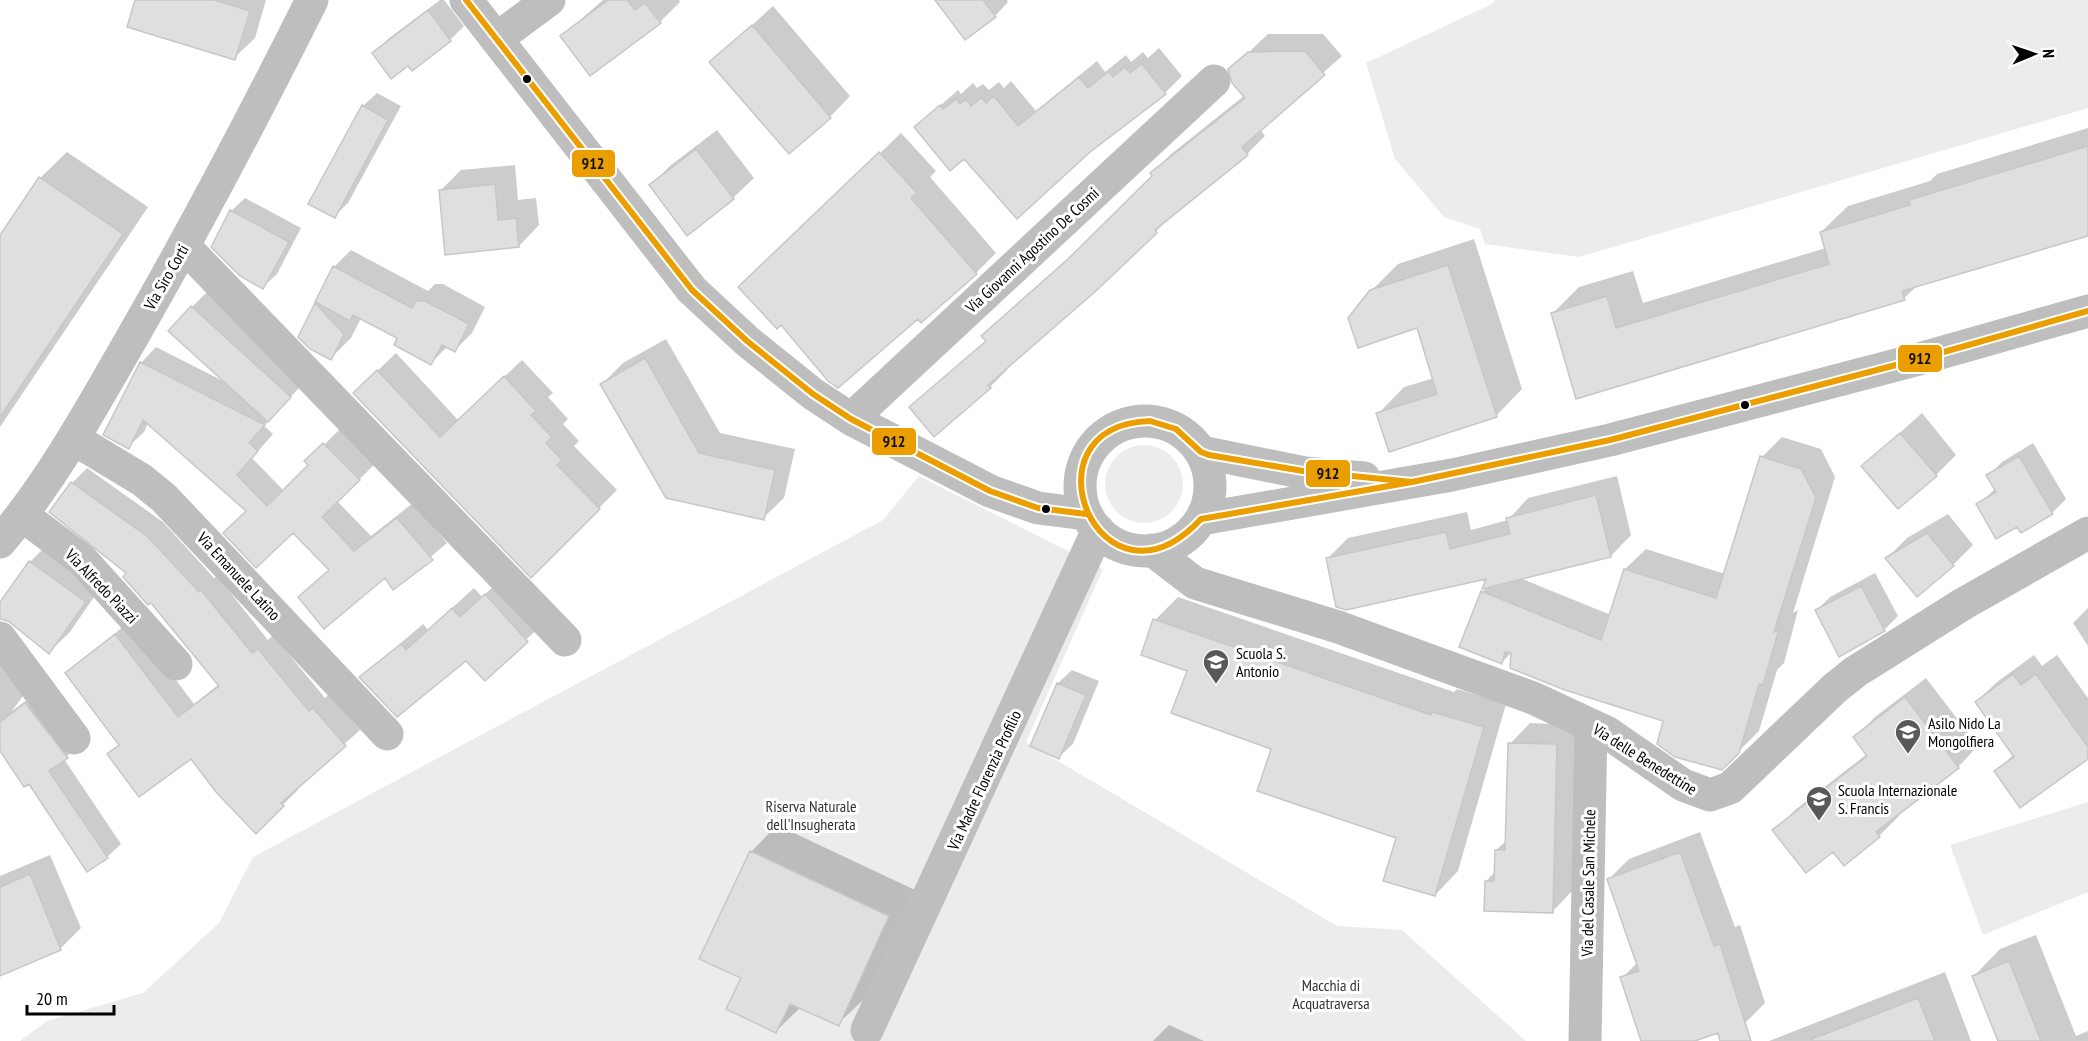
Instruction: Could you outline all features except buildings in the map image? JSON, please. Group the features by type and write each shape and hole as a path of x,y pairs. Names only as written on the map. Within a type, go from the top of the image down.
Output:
{"street":[{"name":"Via Siro Corti","path":"0,542 22,515 74,440 184,246 312,0"},
{"path":"466,0 692,290 771,360 813,394 851,420 1016,502 1092,522 1119,545 1141,551 1174,543 1192,530 1201,519 1209,482 1201,452 1182,432 1170,425 1145,420 1124,424 1114,429 1095,443 1082,469 1080,492 1092,522"},
{"path":"496,39 549,0"},
{"name":"Via Giovanni Agostino De Cosmi","path":"851,420 1214,81"},
{"path":"184,246 565,640"},
{"path":"1201,519 1413,482 1610,440 1919,359 2088,311"},
{"name":"Via Emanuele Latino","path":"74,440 142,480 164,498 387,734"},
{"path":"1201,452 1305,473 1413,482"},
{"name":"Via Alfredo Piazzi","path":"22,515 82,560 176,664"},
{"name":"Via Madre Florenzia Profilio","path":"867,1030 1092,522"},
{"name":"Via delle Benedettine","path":"1152,550 1195,582 1338,627 1533,698 1591,725 1701,794 1721,793 1774,748 1834,688 1855,672 1963,604 2088,533"},
{"path":"0,638 74,738"},
{"name":"Via del Casale San Michele","path":"1585,1041 1591,725"}],"green space":[{"path":"1495,0 2088,0 2088,108 1579,257 1485,244 1480,229 1444,217 1395,159 1366,63 1492,4"},
{"path":"1136,445 1152,445 1166,451 1177,462 1183,476 1183,492 1177,506 1166,517 1152,523 1136,523 1122,517 1111,506 1105,492 1105,476 1111,462 1122,451"},
{"name":"Riserva Naturale dell'Insugherata","path":"919,476 1103,569 1026,742 1337,926 1402,930 1526,1041 20,1041 47,1021 143,993 219,923 253,857 883,520"},
{"path":"2088,802 2088,892 1983,935 1950,845"}],"transit line":[{"name":"912","path":"466,0 692,290 747,341 813,394 851,419 990,491 1038,508 1086,514"},
{"name":"912","path":"1412,482 1610,440 1919,359 2088,311"},
{"name":"912","path":"1150,421 1176,429 1201,452 1209,455 1303,471 1412,482 1201,519 1164,546 1132,550 1105,537 1088,512 1081,482 1088,453 1110,431 1150,421"}],"place":[{"name":"Scuola S. Antonio","path":"1216,685"},
{"name":"Asilo Nido La Mongolfiera","path":"1908,755"},
{"name":"Scuola Internazionale S. Francis","path":"1819,822"}],"park label":[{"name":"Macchia di Acquatraversa","path":"1331,994"}]}
